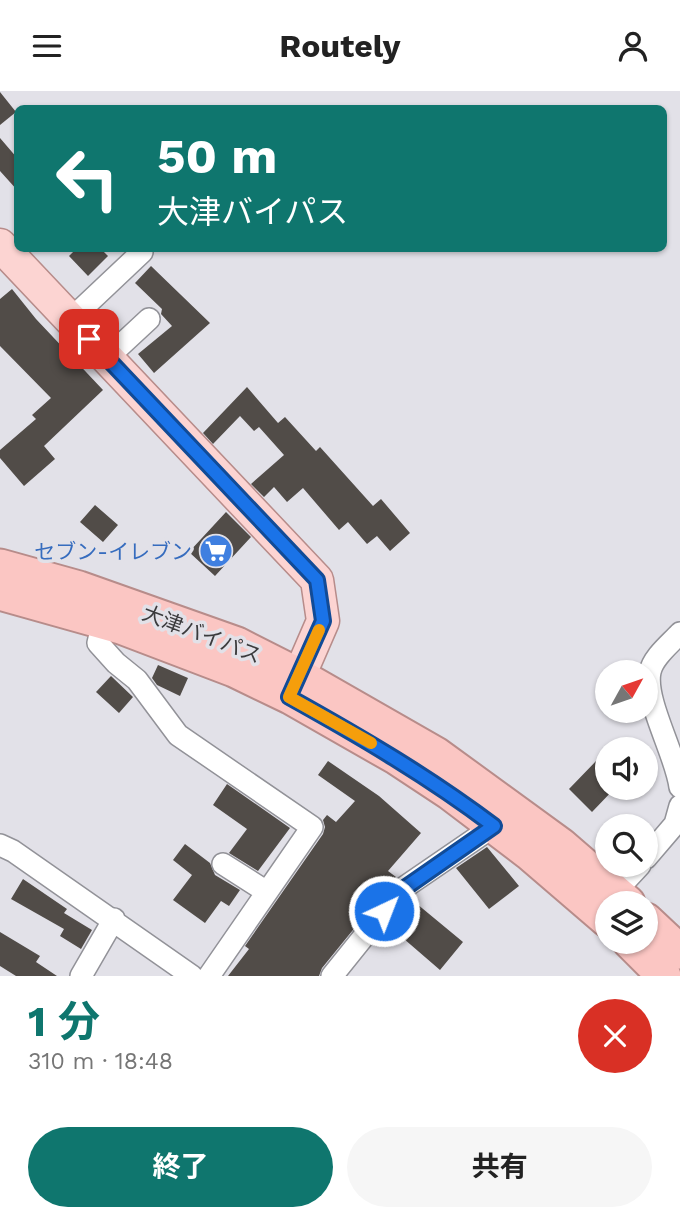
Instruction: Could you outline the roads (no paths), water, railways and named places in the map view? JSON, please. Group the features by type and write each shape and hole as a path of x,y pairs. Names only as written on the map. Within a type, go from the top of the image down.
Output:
{"highway":[{"name":"大津バイパス","path":"0,566 79,588 237,644 494,826 595,891"},
{"name":"大津バイパス","path":"0,593 103,622 234,670 294,686 436,754 561,845 604,891"},
{"path":"658,931 680,952"},
{"path":"642,954 664,976"}],"main road":[{"path":"0,245 317,580 323,621 294,686"}],"street":[{"path":"70,320 130,254"},
{"path":"107,358 149,319"},
{"path":"103,622 98,643 116,663 137,680 178,735 312,827 209,976"},
{"path":"680,633 661,653 650,671 652,700 678,770 680,787"},
{"path":"658,843 675,824 680,806"},
{"path":"332,976 402,890 494,826"},
{"path":"0,845 114,919 192,976"},
{"path":"223,864 267,892"},
{"path":"81,976 114,919"}],"place":[{"name":"セブン-イレブン","path":"216,551"}]}
